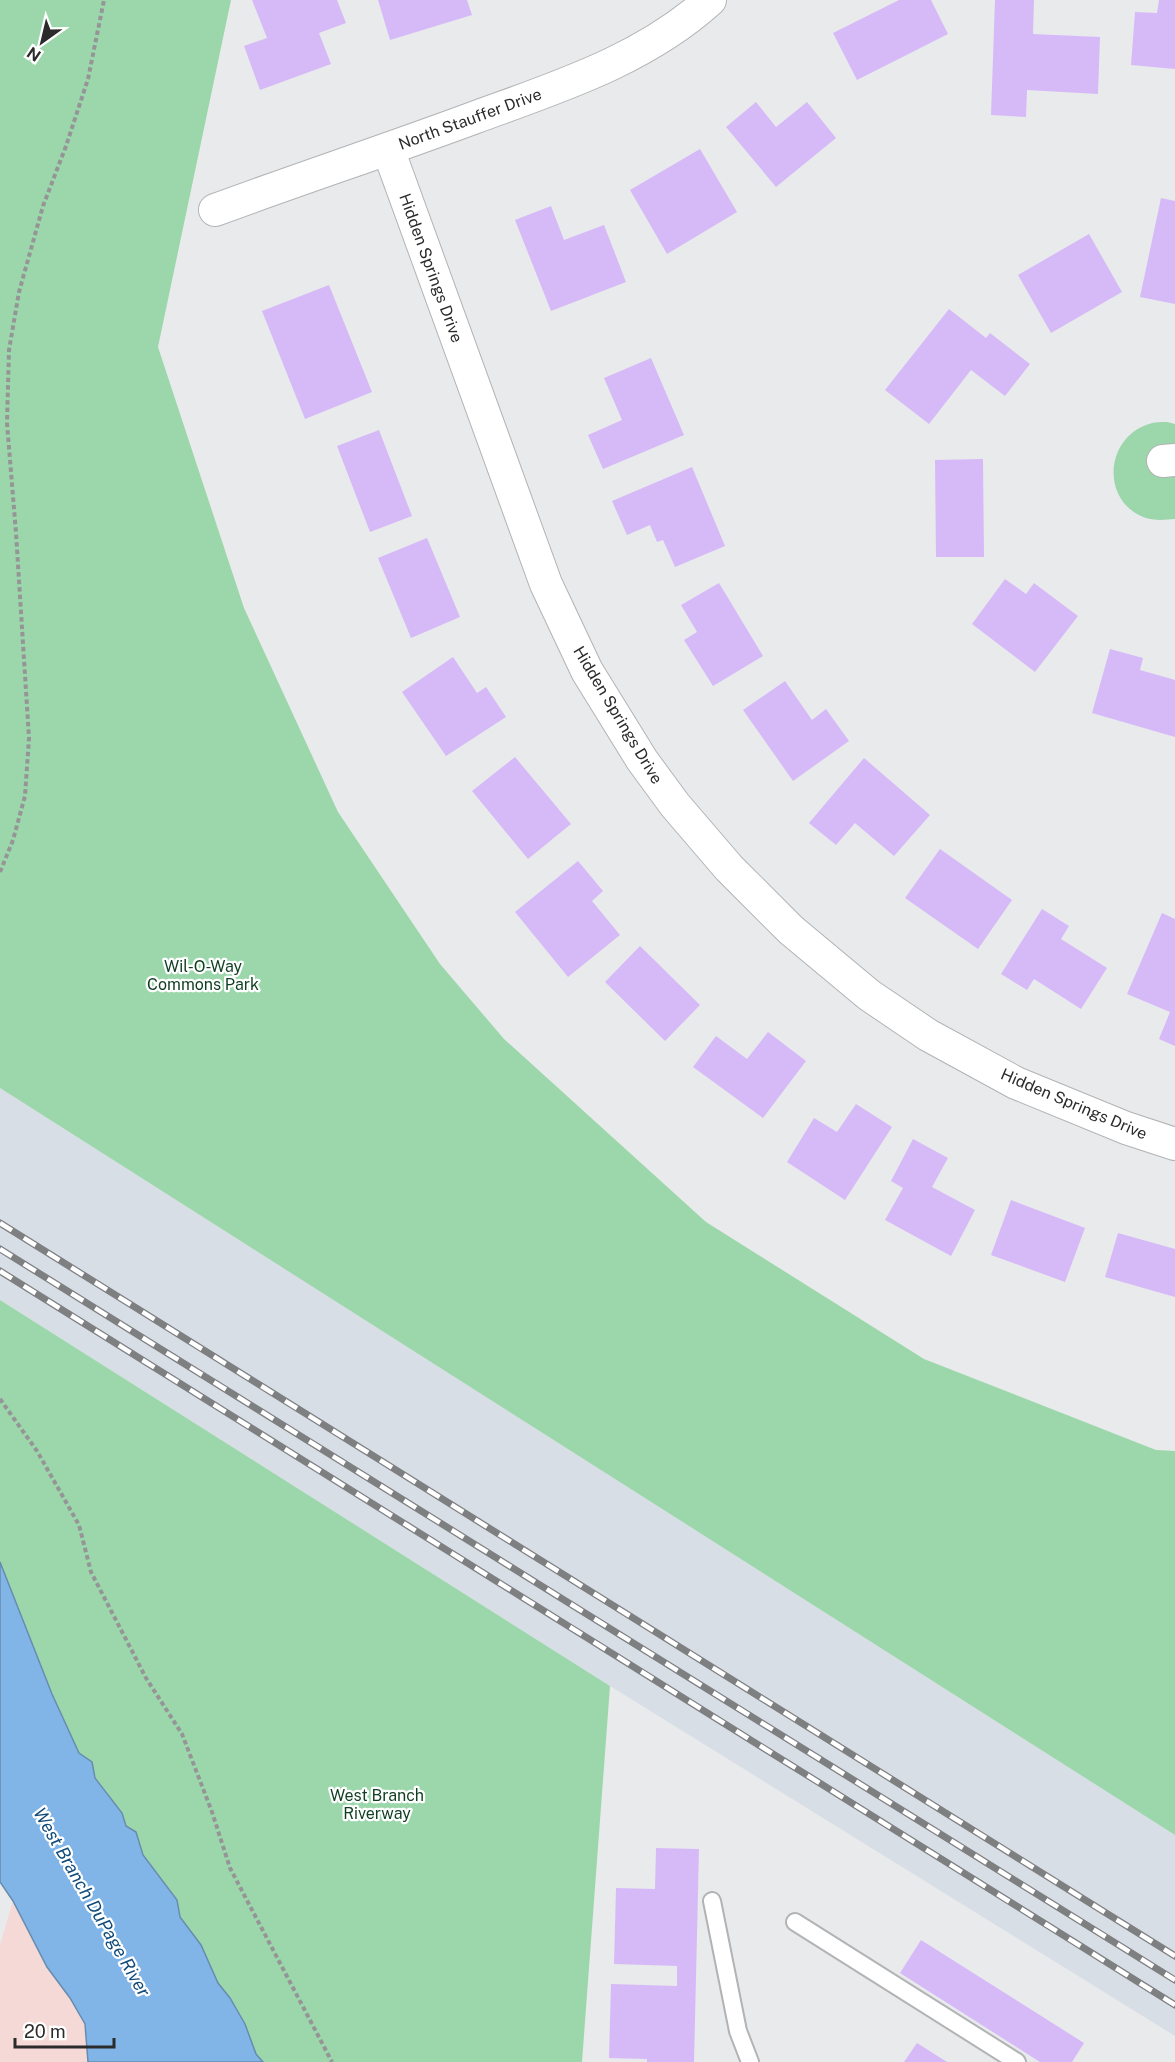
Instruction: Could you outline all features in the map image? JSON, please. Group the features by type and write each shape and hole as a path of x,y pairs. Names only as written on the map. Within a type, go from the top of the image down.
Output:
{"street":[{"name":"North Stauffer Drive","path":"215,210 550,90 609,66 635,53 696,13 710,0"},
{"name":"Hidden Springs Drive","path":"388,149 546,585 587,671 642,760 675,805 729,868 791,930 869,995 928,1035 1016,1083 1126,1128 1175,1144"}],"lane":[{"path":"712,1901 738,2031 750,2062"},
{"path":"795,1922 1017,2062"}],"path":[{"path":"0,873 13,840 25,796 29,738 7,423 9,350 19,292 43,206 88,80 104,0"},
{"path":"0,1399 37,1452 79,1525 91,1572 146,1678 182,1734 212,1812 230,1868 270,1948 332,2062"}],"shaded area":[{"path":"0,1088 1175,1835 1175,2036 610,1686 0,1300"},
{"path":"13,1901 47,1967 70,1998 85,2024 88,2062 0,2062 0,1945"}],"green space":[{"name":"Wil-O-Way Commons Park","path":"0,0 231,0 158,347 244,608 338,812 440,964 504,1039 706,1222 924,1359 1156,1450 1175,1451 1175,1835 0,1088"},
{"path":"1151,423 1175,424 1175,519 1151,519 1129,508 1120,497 1115,483 1114,469 1117,454 1124,441 1135,431"},
{"name":"West Branch Riverway","path":"0,1300 610,1686 582,2062 263,2062 256,2054 245,2023 218,1983 201,1945 180,1917 177,1900 143,1855 136,1832 126,1826 122,1813 95,1777 92,1762 79,1754 0,1562"}],"water":[{"name":"West Branch DuPage River","path":"0,1562 52,1694 79,1753 92,1762 95,1778 122,1813 126,1826 136,1832 143,1855 177,1900 180,1917 201,1945 218,1983 245,2024 256,2054 263,2062 88,2062 85,2024 70,1998 47,1967 13,1901 0,1882"}],"building":[{"path":"252,0 337,0 346,23 319,33 331,64 260,90 244,46 267,38"},
{"path":"378,0 467,0 472,15 390,40"},
{"path":"899,0 931,0 948,34 857,80 833,33"},
{"path":"995,0 1034,0 1033,34 1100,37 1098,94 1027,90 1026,117 991,115"},
{"path":"1159,0 1175,0 1175,69 1131,65 1135,12 1157,13"},
{"path":"756,102 776,127 807,102 836,138 776,187 726,127"},
{"path":"700,149 737,212 667,254 630,190"},
{"path":"1161,198 1175,201 1175,304 1140,297"},
{"path":"551,206 564,240 604,225 626,282 551,311 515,220"},
{"path":"1089,234 1122,292 1051,333 1018,275"},
{"path":"329,285 372,392 305,419 262,311"},
{"path":"949,309 986,338 990,333 1030,364 1005,396 971,370 929,424 885,390"},
{"path":"651,358 684,435 603,469 588,435 622,420 604,378"},
{"path":"379,430 412,516 370,532 337,446"},
{"path":"983,459 984,557 936,557 935,460"},
{"path":"692,467 725,546 675,567 663,540 657,542 650,525 627,535 612,501"},
{"path":"427,538 460,617 411,638 378,558"},
{"path":"1005,579 1026,594 1034,583 1078,616 1035,672 972,624"},
{"path":"719,583 763,656 713,686 684,640 697,632 681,605"},
{"path":"1110,649 1143,658 1140,670 1175,680 1175,737 1092,713"},
{"path":"453,657 477,693 486,687 506,717 446,756 402,692"},
{"path":"785,681 812,720 826,709 849,741 793,781 743,710"},
{"path":"515,757 571,824 528,859 472,791"},
{"path":"864,758 930,815 894,856 855,823 836,845 809,823"},
{"path":"940,849 1012,900 978,949 905,898"},
{"path":"578,861 603,891 592,901 620,935 568,977 515,912"},
{"path":"1042,909 1069,926 1061,939 1107,968 1081,1009 1034,979 1027,990 1001,974"},
{"path":"1162,913 1175,919 1175,1046 1159,1039 1170,1012 1127,994"},
{"path":"640,946 700,1005 665,1041 605,982"},
{"path":"768,1032 806,1061 763,1118 693,1067 716,1036 747,1059"},
{"path":"856,1104 892,1127 845,1200 787,1162 814,1118 837,1132"},
{"path":"913,1139 948,1158 932,1187 975,1210 951,1256 885,1220 903,1188 891,1181"},
{"path":"1011,1200 1085,1228 1065,1282 991,1255"},
{"path":"1118,1233 1175,1249 1175,1297 1105,1277"},
{"path":"656,1848 699,1849 694,2062 647,2062 647,2059 609,2058 611,1984 677,1986 677,1966 614,1964 616,1888 655,1889"},
{"path":"921,1940 1084,2043 1072,2062 1040,2062 900,1973"},
{"path":"917,2043 947,2062 904,2062"}],"railway":[{"path":"0,1223 1175,1956"},
{"path":"0,1249 1175,1980"},
{"path":"0,1271 1175,2005"}]}
